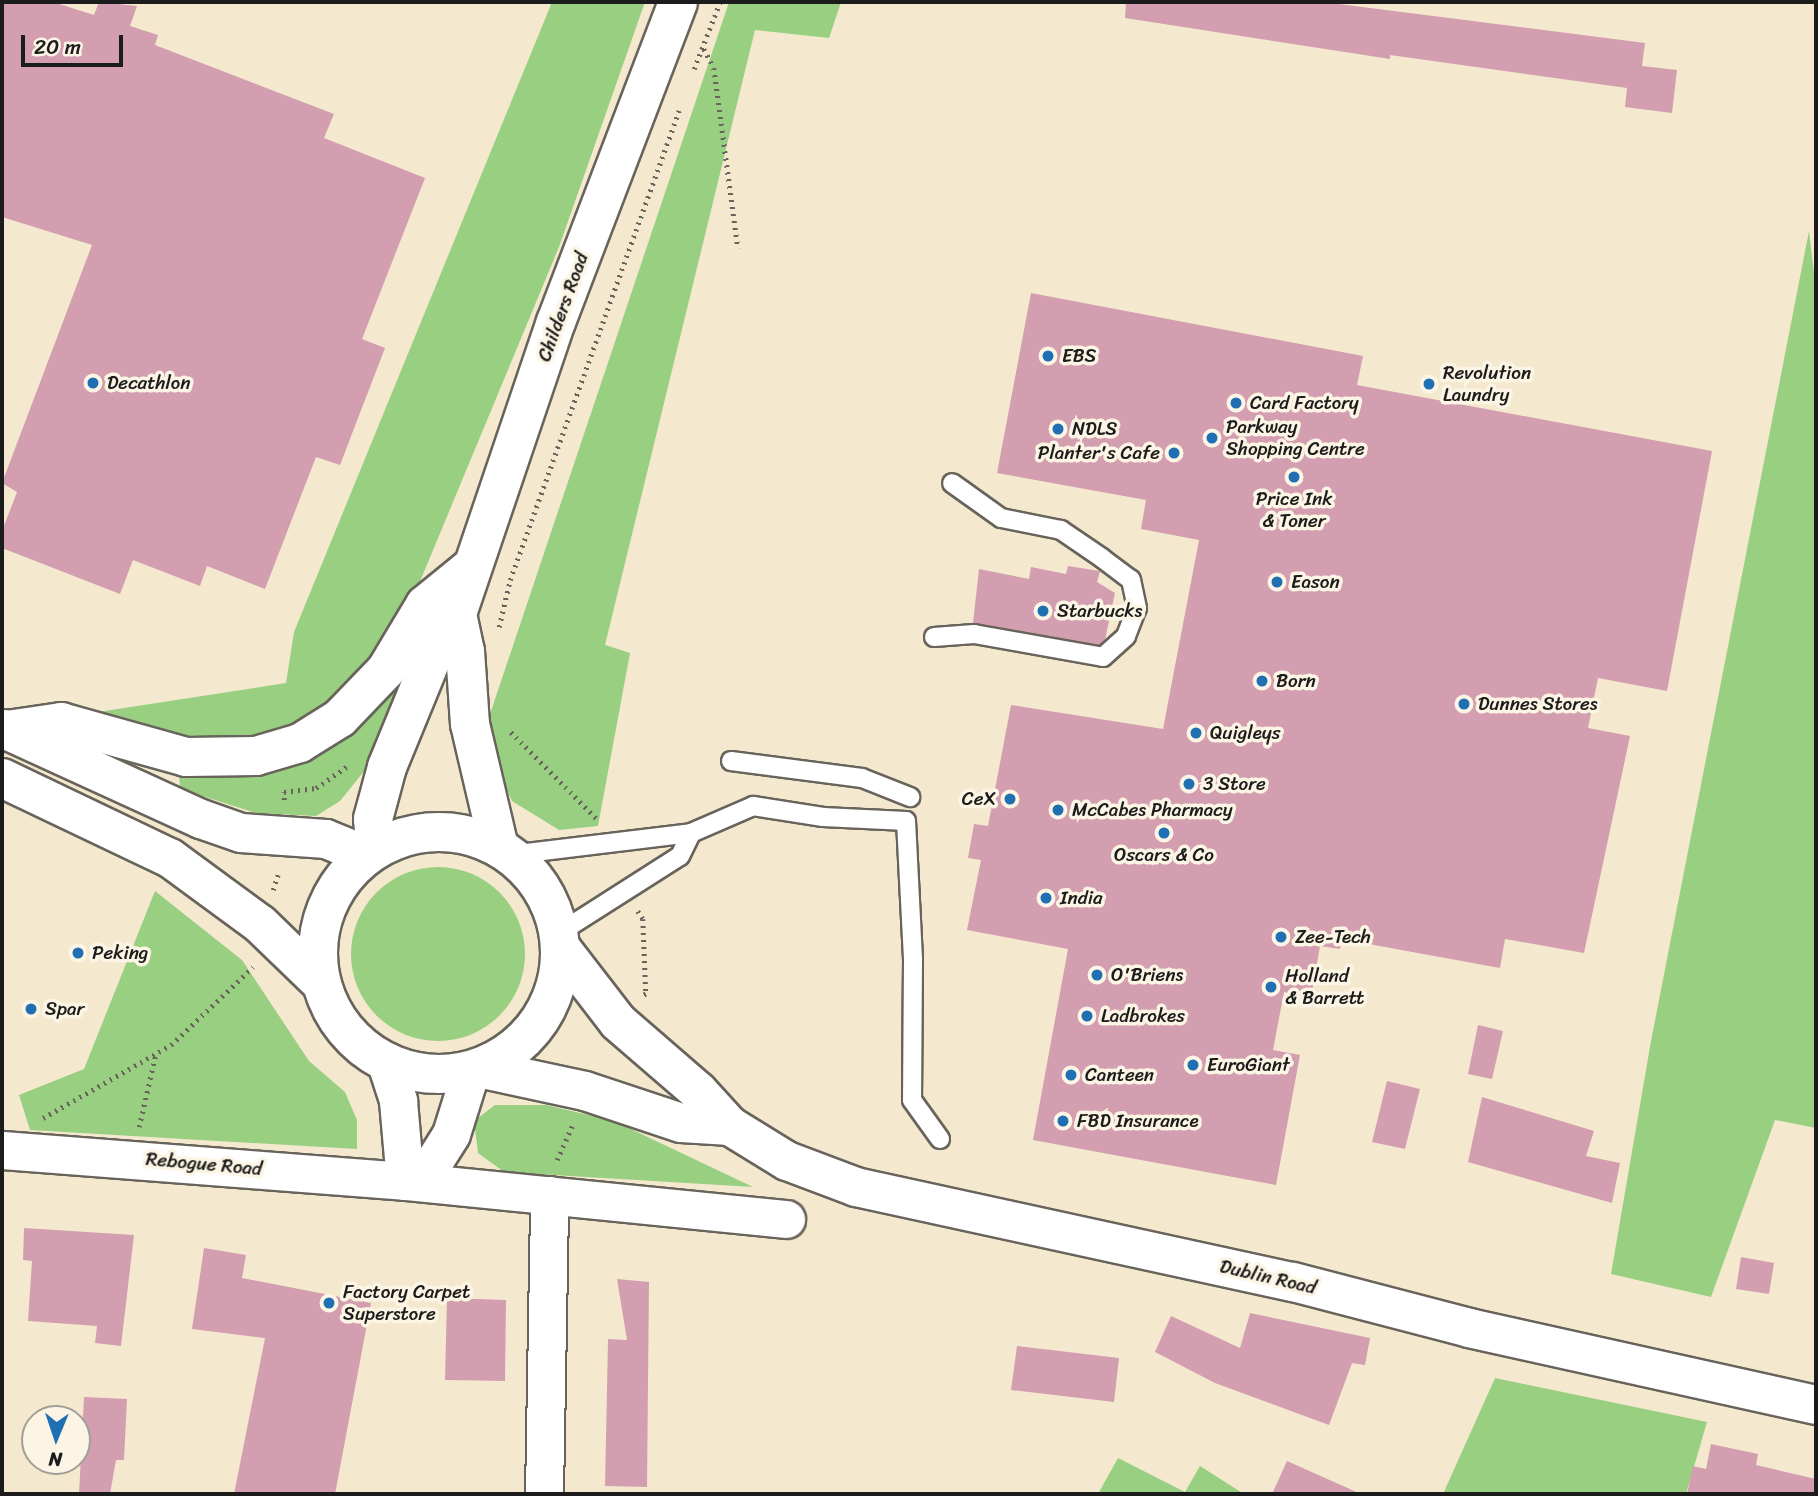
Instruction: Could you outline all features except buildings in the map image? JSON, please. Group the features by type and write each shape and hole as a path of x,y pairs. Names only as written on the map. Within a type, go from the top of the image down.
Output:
{"main road":[{"name":"Childers Road","path":"370,852 373,819 387,767 435,650 457,614 469,569 678,2"},
{"path":"4,729 61,722 186,757 256,756 300,743 340,718 386,670 425,605 469,569"},
{"name":"Childers Road","path":"457,614 465,651 470,724 505,851"},
{"path":"4,729 201,819 241,833 282,839 326,839 370,852"},
{"path":"8,783 170,858 260,924 321,983"},
{"path":"459,834 505,851 533,877 549,903 560,940 618,1022 698,1091 730,1126 681,1123 585,1091 474,1069 428,1074 386,1063 357,1043 334,1015 321,983 317,947 324,913 340,881 370,852 416,835 459,834"},
{"path":"474,1069 506,1055 530,1034 547,1009 558,979 560,940"},
{"name":"Dublin Road","path":"730,1126 787,1160 856,1187 1293,1282 1469,1328 1816,1405"}],"street":[{"path":"386,1063 398,1101 405,1181 429,1169 450,1134 474,1069"},
{"name":"Rebogue Road","path":"3,1150 405,1181 549,1182 786,1219"},
{"path":"544,1494 549,1182"}],"lane":[{"path":"934,637 974,634 1103,657 1126,636 1137,608 1131,580 1061,530 1001,518 952,483"},
{"path":"731,761 862,778 910,797"},
{"path":"505,851 691,833 753,806 823,817 906,821 913,960 912,1100 940,1139"},
{"path":"560,940 680,856 691,833"}],"path":[{"path":"690,80 720,2"},
{"path":"703,48 714,68 738,248"},
{"path":"510,580 680,107"},
{"path":"500,721 607,829"},
{"path":"3,1150 55,1108 171,1045 253,967 239,949 260,924 282,861 282,839"},
{"path":"632,899 643,919 646,994 638,998"},
{"path":"131,1158 156,1052"},
{"path":"549,1182 563,1154 577,1111"}],"green space":[{"path":"552,2 645,2 559,247 399,632 317,714 263,739 191,744 85,714 286,683 294,632"},
{"path":"729,2 841,2 829,38 755,30 605,645 630,653 598,826 559,830 512,801 483,735"},
{"path":"1809,231 1816,290 1816,1128 1775,1120 1711,1297 1611,1274 1651,1041"},
{"path":"397,685 401,692 370,764 340,801 316,816 256,813 180,789 179,771"},
{"path":"438,867 471,874 499,893 518,921 525,954 518,987 499,1015 471,1034 438,1041 405,1034 377,1015 358,987 351,954 358,921 377,893 405,874"},
{"path":"155,891 242,960 309,1061 345,1092 357,1120 357,1149 30,1130 19,1095 84,1069"},
{"path":"495,1105 546,1105 614,1121 753,1187 504,1172 478,1153 474,1121"},
{"path":"1495,1378 1707,1422 1686,1494 1443,1494"},
{"path":"1118,1458 1185,1492 1200,1466 1244,1494 1098,1494"}],"place":[{"name":"EBS","path":"1048,356"},
{"name":"Decathlon","path":"93,383"},
{"name":"Revolution Laundry","path":"1429,384"},
{"name":"Card Factory","path":"1236,403"},
{"name":"NDLS","path":"1058,429"},
{"name":"Parkway Shopping Centre","path":"1212,438"},
{"name":"Planter's Cafe","path":"1174,453"},
{"name":"Price Ink & Toner","path":"1294,477"},
{"name":"Eason","path":"1277,582"},
{"name":"Starbucks","path":"1043,611"},
{"name":"Born","path":"1262,681"},
{"name":"Dunnes Stores","path":"1464,704"},
{"name":"Quigleys","path":"1196,733"},
{"name":"3 Store","path":"1189,784"},
{"name":"CeX","path":"1010,799"},
{"name":"McCabes Pharmacy","path":"1058,810"},
{"name":"Oscars & Co","path":"1164,833"},
{"name":"India","path":"1046,898"},
{"name":"Zee-Tech","path":"1281,937"},
{"name":"Peking","path":"78,953"},
{"name":"O'Briens","path":"1097,975"},
{"name":"Holland & Barrett","path":"1271,987"},
{"name":"Spar","path":"31,1009"},
{"name":"Ladbrokes","path":"1087,1016"},
{"name":"EuroGiant","path":"1193,1065"},
{"name":"Canteen","path":"1071,1075"},
{"name":"FBD Insurance","path":"1063,1121"},
{"name":"Factory Carpet Superstore","path":"329,1303"}]}
